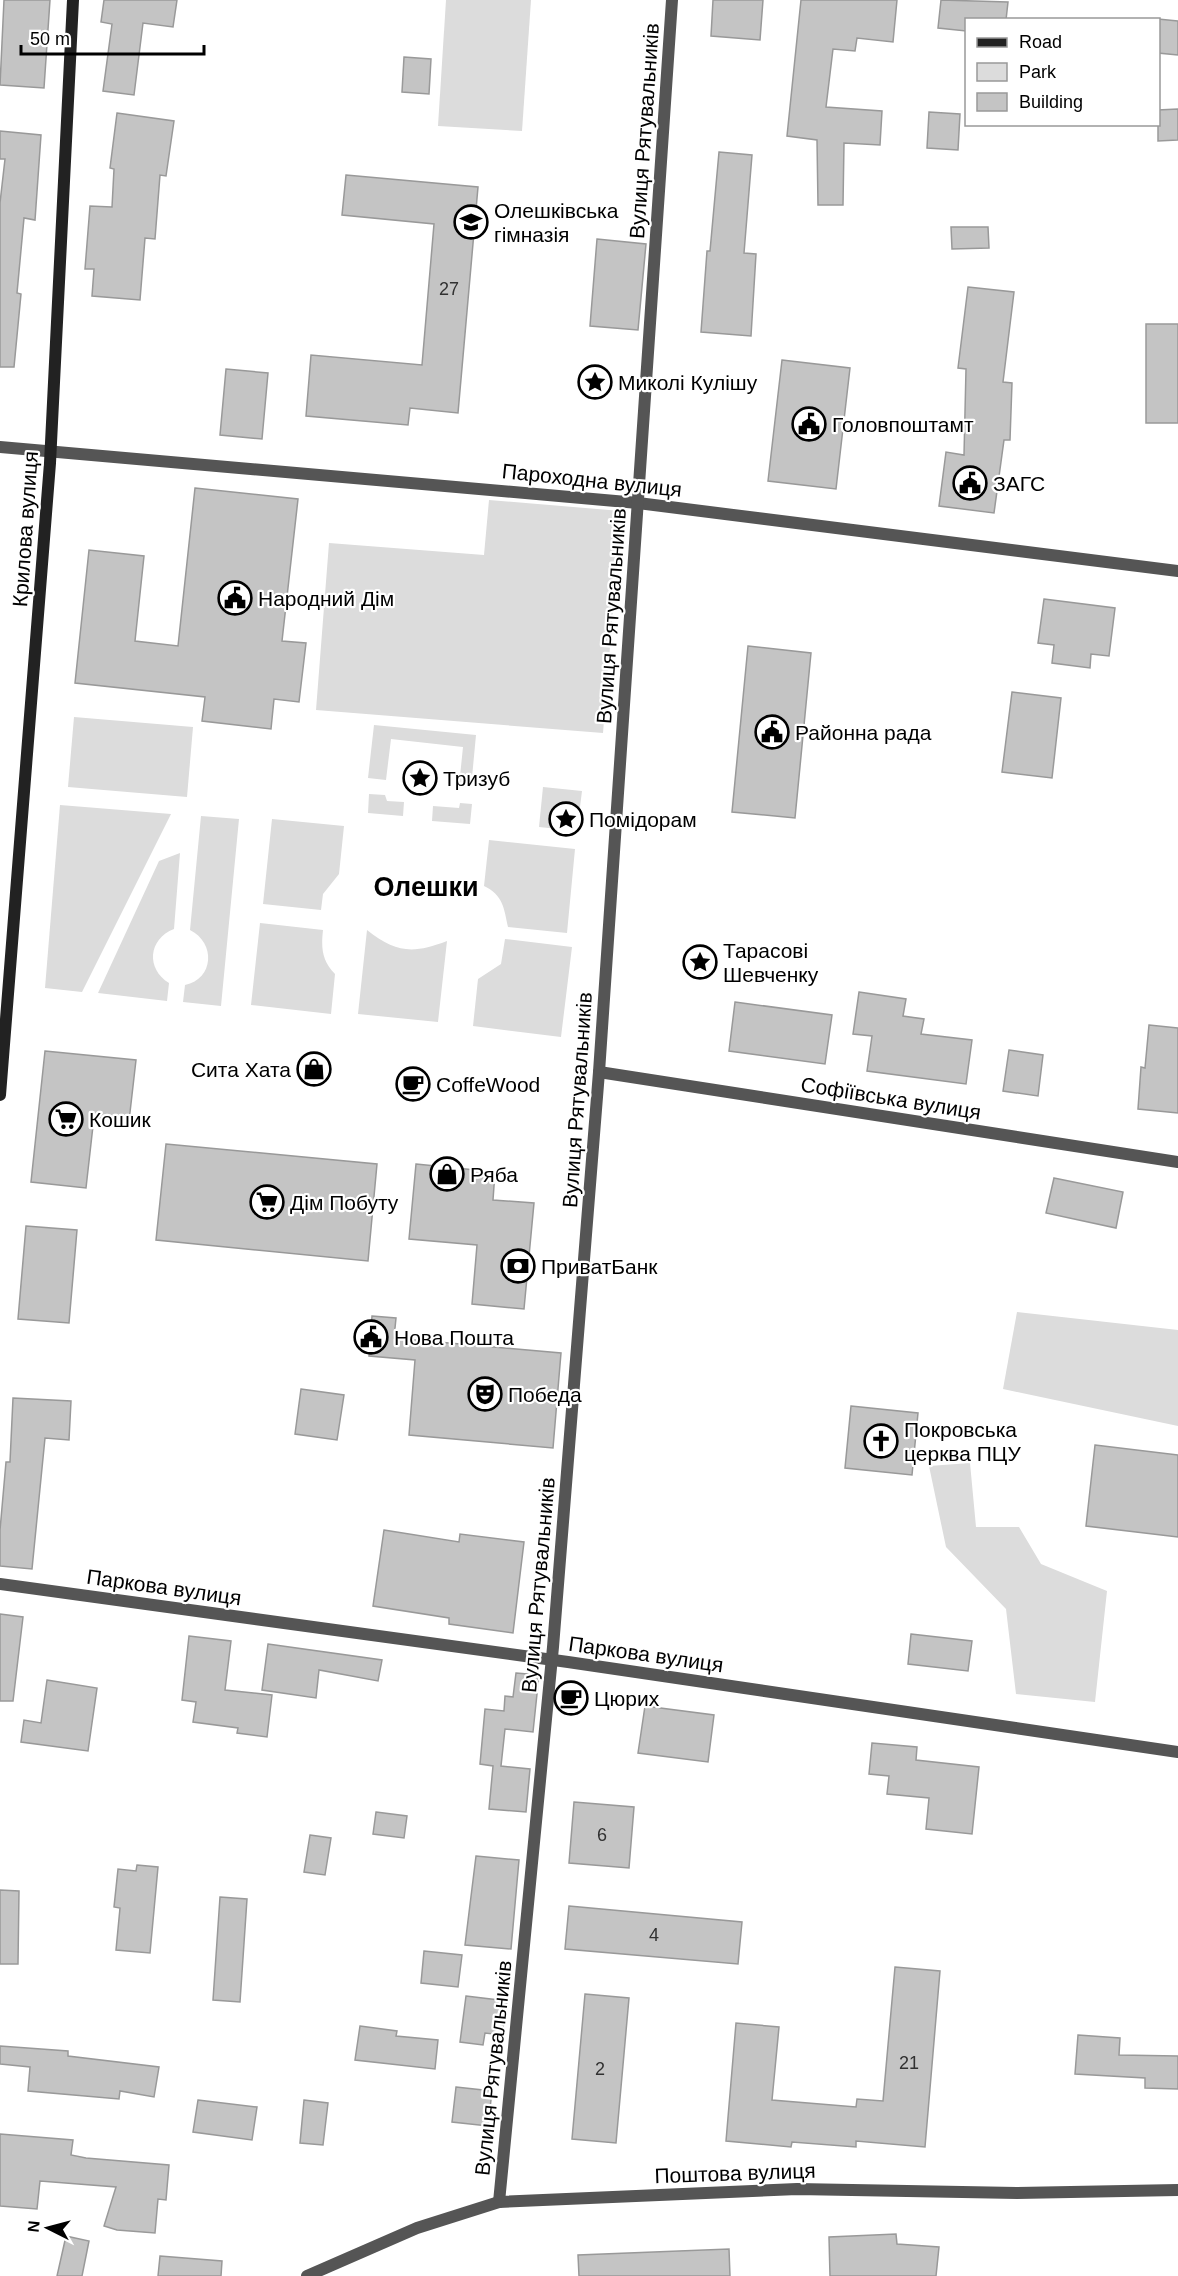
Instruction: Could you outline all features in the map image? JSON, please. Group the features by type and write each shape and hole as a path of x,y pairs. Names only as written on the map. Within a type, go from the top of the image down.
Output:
{"street":[{"name":"Крилова вулиця","path":"0,1095 3,1014 50,450 74,0"},
{"name":"Вулиця Рятувальників","path":"499,2202 552,1660 599,1072 672,0"},
{"name":"Пароходна вулиця","path":"0,447 638,503 1178,572"},
{"name":"Софіївська вулиця","path":"599,1072 1178,1162"},
{"name":"Паркова вулиця","path":"0,1584 552,1660 1178,1752"},
{"name":"Поштова вулиця","path":"307,2276 417,2228 499,2202 797,2189 1017,2193 1178,2190"}],"green space":[{"path":"446,0 531,0 522,131 438,126"},
{"path":"489,500 621,511 603,733 316,710 329,543 484,555"},
{"path":"74,717 193,727 187,797 68,787"},
{"path":"374,725 476,735 471,788 459,786 463,747 391,739 386,780 368,778"},
{"path":"543,787 582,791 577,831 539,827"},
{"path":"369,794 385,795 387,801 404,802 403,816 368,813"},
{"path":"460,803 472,804 470,824 432,821 433,806 459,808"},
{"path":"60,805 171,814 82,992 45,988"},
{"path":"201,816 239,819 221,1006 183,1002 185,985 202,976 208,960 204,943 190,930"},
{"path":"272,819 344,826 339,874 323,894 321,910 263,904"},
{"path":"489,840 575,849 567,933 508,927 504,908 499,898 484,886"},
{"path":"180,853 174,929 159,940 153,954 156,970 169,983 167,1001 98,993 159,861"},
{"path":"260,923 323,930 323,954 335,974 331,1014 251,1005"},
{"path":"367,930 387,943 405,949 424,948 447,941 438,1022 358,1014"},
{"path":"505,939 572,947 561,1037 473,1026 478,979 501,964"},
{"path":"1017,1312 1178,1330 1178,1426 1003,1389"},
{"path":"970,1463 976,1527 1019,1527 1041,1564 1107,1591 1095,1702 1016,1694 1006,1609 946,1547 929,1466"}],"building":[{"path":"4,0 50,0 44,88 0,85"},
{"path":"104,0 177,0 173,27 143,23 134,95 103,91 112,24 101,22"},
{"path":"713,0 763,0 760,40 711,36"},
{"path":"801,0 897,0 893,42 857,38 855,51 833,49 826,107 882,111 880,145 844,143 843,205 818,205 817,140 787,136"},
{"path":"941,0 1008,2 1006,18 965,18 965,31 938,28"},
{"path":"1160,19 1178,21 1178,55 1160,53"},
{"path":"404,57 431,59 429,94 402,92"},
{"path":"1178,109 1178,140 1158,141 1160,110"},
{"path":"929,112 960,114 958,150 927,148"},
{"path":"117,113 174,121 166,176 160,175 155,239 145,238 140,300 92,296 94,269 85,269 90,206 112,207 114,169 110,168"},
{"path":"0,131 41,135 35,220 24,218 17,293 21,294 14,367 0,367 0,203 5,159 0,159"},
{"path":"719,152 752,155 744,253 756,254 751,336 701,332 707,251 710,251"},
{"path":"346,175 478,187 458,413 410,408 408,425 306,416 311,355 422,365 434,224 342,215"},
{"path":"951,227 988,227 989,248 952,249"},
{"path":"597,239 646,244 638,330 590,326"},
{"path":"968,287 1014,292 1003,382 1012,383 1010,440 1004,440 994,513 939,506 946,452 964,455 966,369 958,368"},
{"path":"1146,324 1178,324 1178,423 1146,423"},
{"name":"Головпоштамт","path":"782,360 850,368 836,489 768,481"},
{"path":"226,369 268,373 262,439 220,435"},
{"name":"Народний Дім","path":"195,488 298,499 282,641 306,643 299,702 274,699 271,729 202,721 205,697 75,683 89,550 144,556 135,641 178,646"},
{"path":"1044,599 1115,608 1109,656 1091,654 1090,668 1052,663 1054,645 1038,643"},
{"name":"Районна рада","path":"748,646 811,653 795,818 732,812"},
{"path":"1012,692 1061,698 1052,778 1002,772"},
{"path":"859,992 906,999 903,1016 924,1019 921,1034 972,1040 966,1084 867,1071 872,1036 853,1034"},
{"path":"735,1002 832,1015 825,1064 729,1051"},
{"path":"1149,1025 1178,1028 1178,1113 1138,1109 1141,1067 1145,1068"},
{"path":"1009,1050 1043,1055 1038,1096 1003,1091"},
{"name":"Кошик","path":"45,1051 136,1060 129,1121 94,1117 86,1188 31,1182"},
{"name":"Дім Побуту","path":"166,1144 377,1164 368,1261 156,1240"},
{"path":"416,1164 495,1172 493,1200 534,1203 524,1309 472,1304 477,1245 409,1239"},
{"path":"1054,1178 1123,1192 1116,1228 1046,1213"},
{"path":"26,1226 77,1230 69,1323 18,1319"},
{"name":"Победа","path":"372,1316 396,1318 394,1338 561,1353 553,1448 409,1435 415,1360 369,1356"},
{"path":"301,1389 344,1395 337,1440 295,1434"},
{"path":"13,1398 71,1401 69,1440 45,1438 32,1569 0,1566 0,1530 6,1462 10,1462"},
{"name":"Покровська церква ПЦУ","path":"851,1406 918,1413 912,1475 845,1468"},
{"path":"1095,1445 1178,1455 1178,1537 1086,1526"},
{"path":"384,1530 459,1542 460,1534 524,1542 513,1633 449,1624 449,1618 373,1606"},
{"path":"0,1614 23,1617 13,1701 0,1701"},
{"path":"911,1634 972,1641 968,1671 908,1664"},
{"path":"189,1636 231,1641 225,1690 272,1695 267,1737 237,1733 238,1728 193,1722 196,1702 182,1700"},
{"path":"268,1644 382,1660 378,1681 319,1670 316,1698 262,1690"},
{"path":"516,1673 539,1675 533,1732 505,1729 501,1766 530,1769 526,1812 489,1809 493,1766 480,1764 485,1709 504,1711 505,1696 513,1697"},
{"path":"47,1680 97,1688 88,1751 21,1742 24,1720 41,1723"},
{"path":"645,1706 714,1715 708,1762 638,1753"},
{"path":"872,1743 917,1747 916,1760 979,1767 972,1834 926,1829 929,1798 887,1794 889,1776 869,1774"},
{"path":"574,1802 634,1807 629,1868 569,1863"},
{"path":"376,1812 407,1816 404,1838 373,1834"},
{"path":"310,1835 331,1838 325,1875 304,1872"},
{"path":"476,1856 519,1860 511,1949 465,1945"},
{"path":"137,1865 158,1867 150,1953 116,1950 120,1908 114,1907 118,1869 136,1871"},
{"path":"0,1890 19,1891 18,1964 0,1964"},
{"path":"220,1897 247,1899 240,2002 213,2000"},
{"path":"569,1906 742,1922 738,1964 565,1949"},
{"path":"424,1951 462,1955 458,1987 421,1983"},
{"path":"895,1967 940,1971 925,2147 856,2141 856,2147 792,2142 791,2147 726,2141 736,2023 779,2027 772,2100 856,2107 857,2099 883,2101"},
{"path":"585,1994 629,1998 616,2143 572,2139"},
{"path":"466,1996 507,2001 502,2035 485,2033 483,2045 460,2042"},
{"path":"360,2026 397,2031 396,2036 438,2040 435,2069 355,2060"},
{"path":"1078,2035 1120,2038 1119,2055 1178,2056 1178,2089 1145,2088 1145,2078 1075,2074"},
{"path":"0,2046 68,2051 68,2056 159,2067 154,2097 120,2091 119,2099 28,2091 30,2067 0,2064"},
{"path":"456,2087 492,2091 488,2126 452,2122"},
{"path":"198,2100 257,2107 252,2140 193,2132"},
{"path":"304,2100 328,2103 323,2145 300,2143"},
{"path":"0,2134 73,2140 71,2155 86,2158 169,2165 166,2200 158,2199 155,2233 117,2230 104,2226 116,2187 40,2181 37,2209 0,2206"},
{"path":"896,2234 897,2244 939,2247 936,2276 830,2276 829,2237"},
{"path":"66,2236 89,2241 82,2276 57,2276"},
{"path":"729,2249 730,2276 579,2276 578,2255"},
{"path":"160,2256 222,2261 221,2276 158,2276"}],"place":[{"name":"Олешківська гімназія","path":"471,222"},
{"name":"Миколі Кулішу","path":"595,382"},
{"name":"Головпоштамт","path":"809,424"},
{"name":"ЗАГС","path":"970,483"},
{"name":"Народний Дім","path":"235,598"},
{"name":"Районна рада","path":"772,732"},
{"name":"Тризуб","path":"420,778"},
{"name":"Помідорам","path":"566,819"},
{"name":"Тарасові Шевченку","path":"700,962"},
{"name":"Сита Хата","path":"314,1069"},
{"name":"CoffeWood","path":"413,1084"},
{"name":"Кошик","path":"66,1119"},
{"name":"Ряба","path":"447,1174"},
{"name":"Дім Побуту","path":"267,1202"},
{"name":"ПриватБанк","path":"518,1266"},
{"name":"Нова Пошта","path":"371,1337"},
{"name":"Победа","path":"485,1394"},
{"name":"Покровська церква ПЦУ","path":"881,1441"},
{"name":"Цюрих","path":"571,1698"}],"district":[{"name":"Олешки","path":"426,887"}]}
